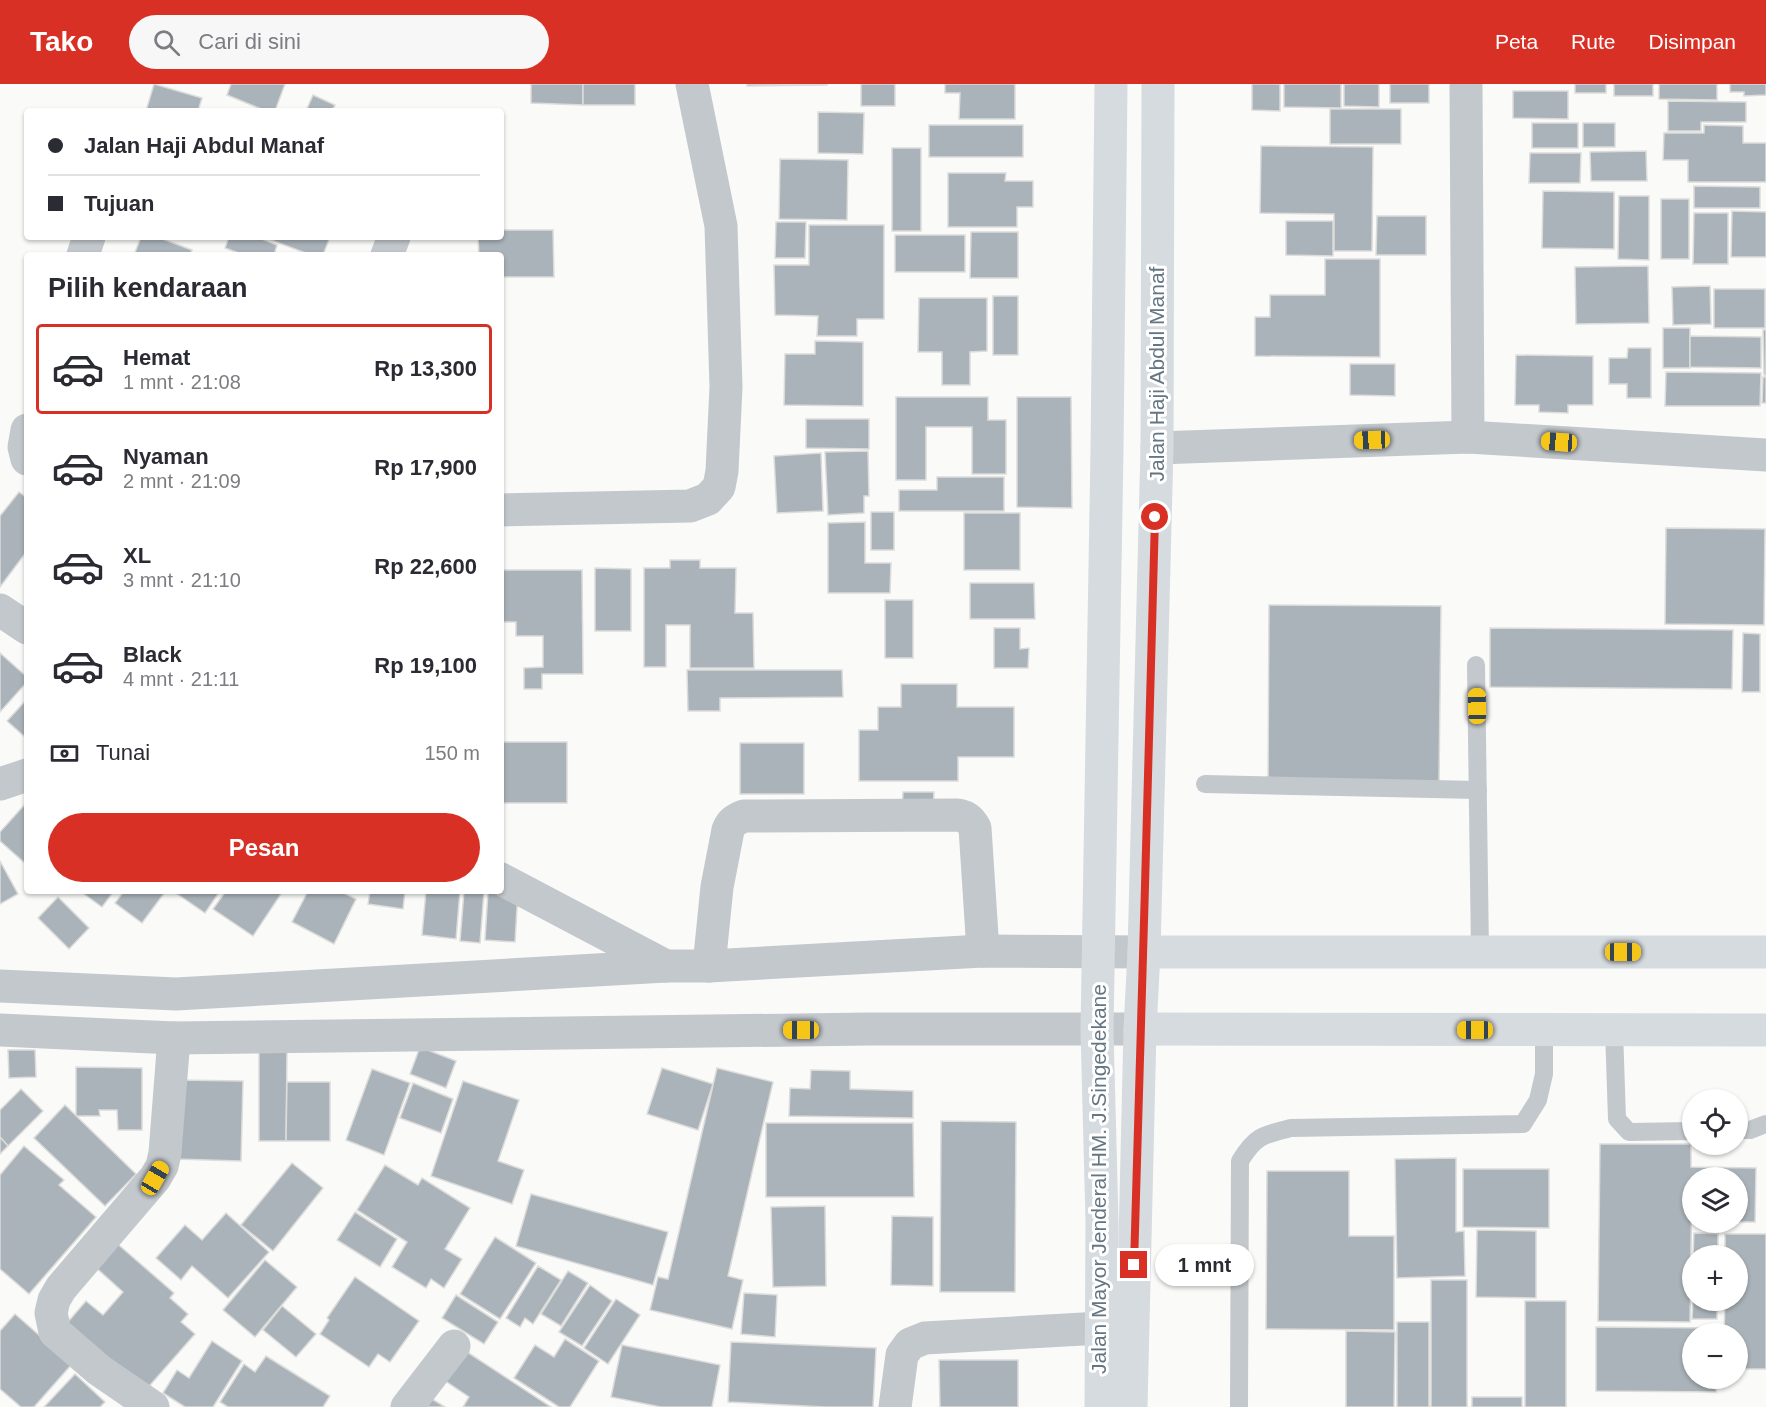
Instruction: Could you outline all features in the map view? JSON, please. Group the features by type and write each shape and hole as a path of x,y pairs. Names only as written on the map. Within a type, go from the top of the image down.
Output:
{"main road":[{"path":"1098,952 1112,84"},
{"name":"Jalan Haji Abdul Manaf","path":"1144,952 1157,448 1158,84"},
{"name":"Jalan Mayor Jenderal HM. J.Singedekane","path":"1098,952 1097,1030 1102,1221 1101,1407"},
{"path":"1144,952 1766,952"},
{"name":"Jalan Mayor Jenderal HM. J.Singedekane","path":"1131,1407 1144,952"},
{"path":"1140,1029 1766,1030"}],"street":[{"path":"504,510 690,506 708,499 719,487 722,471 726,387 722,226 692,84"},
{"path":"1466,84 1468,437"},
{"path":"1157,448 1468,437 1766,455"},
{"path":"0,610 24,626"},
{"path":"0,783 24,776"},
{"path":"709,966 717,887 728,830 730,824 744,816 956,814 971,820 975,828 983,951"},
{"path":"504,881 666,966"},
{"path":"1140,1029 870,1029 174,1038 5,1029 5,986 176,994 666,966 709,966 983,951 1144,952"},
{"path":"153,1407 99,1370 56,1332 51,1312 54,1300 61,1288 155,1178 162,1166 174,1038"},
{"path":"895,1407 902,1355 910,1344 925,1338 1101,1328"},
{"path":"407,1407 454,1346"}],"lane":[{"path":"1476,665 1480,952"},
{"path":"1205,784 1478,790"},
{"path":"1239,1407 1240,1161 1248,1149 1263,1135 1291,1128 1522,1124 1538,1100 1544,1074 1544,1030"},
{"path":"1614,1030 1617,1119 1629,1132 1682,1131"},
{"path":"1748,1130 1766,1124"}],"building":[{"path":"154,84 202,98 199,108 147,108"},
{"path":"231,84 285,84 276,108 259,108 227,95"},
{"path":"531,84 583,84 583,105 531,103"},
{"path":"583,84 635,84 635,105 583,105"},
{"path":"747,84 827,84 827,85 747,86"},
{"path":"861,84 895,84 895,106 861,106"},
{"path":"945,84 1015,84 1015,119 959,119 960,93 945,93"},
{"path":"1252,84 1280,84 1280,111 1252,110"},
{"path":"1284,84 1341,84 1341,108 1284,107"},
{"path":"1344,84 1379,84 1379,107 1344,106"},
{"path":"1390,84 1429,84 1429,103 1390,103"},
{"path":"1575,84 1606,84 1606,93 1575,93"},
{"path":"1614,84 1653,84 1653,96 1614,96"},
{"path":"1659,84 1717,84 1717,100 1659,99"},
{"path":"1730,84 1766,84 1766,95 1744,96 1744,92 1730,92"},
{"path":"1513,91 1568,91 1568,119 1513,118"},
{"path":"313,95 335,105 334,108 307,108"},
{"path":"1668,101 1746,102 1746,122 1701,122 1701,131 1668,131"},
{"path":"1330,109 1401,109 1401,144 1330,144"},
{"path":"818,112 864,113 863,154 818,153"},
{"path":"1532,123 1578,123 1578,148 1532,148"},
{"path":"1583,123 1615,123 1615,147 1583,147"},
{"path":"929,125 1023,125 1023,157 929,157"},
{"path":"1704,125 1743,126 1743,143 1766,143 1766,182 1688,182 1688,160 1663,160 1664,133 1704,133"},
{"path":"1261,146 1373,147 1372,251 1334,251 1334,214 1260,213"},
{"path":"892,148 921,148 921,231 892,231"},
{"path":"1646,151 1647,181 1591,181 1590,152"},
{"path":"1530,153 1581,153 1580,183 1529,183"},
{"path":"780,159 848,160 847,220 779,219"},
{"path":"948,173 1006,173 1005,181 1033,181 1033,207 1017,207 1017,227 948,227"},
{"path":"1694,186 1760,187 1760,208 1694,208"},
{"path":"1543,191 1614,192 1614,249 1542,248"},
{"path":"1619,196 1649,196 1649,260 1618,259"},
{"path":"1661,199 1689,199 1689,259 1661,259"},
{"path":"1732,211 1766,212 1766,257 1731,257"},
{"path":"1694,213 1728,213 1728,264 1693,264"},
{"path":"1377,216 1426,216 1426,255 1376,255"},
{"path":"1286,221 1333,221 1333,256 1286,255"},
{"path":"776,222 806,222 805,258 775,258"},
{"path":"809,225 884,225 884,319 857,319 857,336 817,336 818,316 775,315 774,265 809,265"},
{"path":"504,230 553,230 554,277 504,277 504,252 479,252 478,240 504,240"},
{"path":"971,232 1018,232 1018,278 970,278"},
{"path":"895,235 965,235 965,272 895,272"},
{"path":"140,240 165,240 192,250 191,252 135,252"},
{"path":"228,240 264,240 277,245 275,252 236,252 225,248"},
{"path":"271,240 329,240 324,252 303,252"},
{"path":"1325,259 1380,259 1380,357 1255,356 1255,317 1270,317 1270,295 1325,295"},
{"path":"1648,266 1649,323 1576,324 1575,267"},
{"path":"1710,286 1711,324 1673,325 1672,287"},
{"path":"1714,289 1765,289 1765,328 1714,328"},
{"path":"993,296 1018,296 1018,355 993,355"},
{"path":"919,298 987,298 987,351 970,352 970,385 942,385 942,352 918,352"},
{"path":"1663,328 1690,328 1690,368 1663,368"},
{"path":"1763,330 1766,330 1766,375 1764,375"},
{"path":"1690,336 1761,337 1761,368 1690,367"},
{"path":"815,341 863,342 863,406 784,405 785,354 815,354"},
{"path":"1628,348 1651,348 1651,398 1627,398 1627,384 1609,384 1609,358 1627,358"},
{"path":"1516,355 1593,356 1593,405 1568,405 1568,413 1539,412 1539,405 1515,405"},
{"path":"1350,364 1395,364 1395,396 1350,395"},
{"path":"1666,372 1761,373 1760,406 1665,406"},
{"path":"1763,377 1766,377 1766,403 1762,403"},
{"path":"896,397 988,397 988,420 1006,420 1006,474 972,474 972,427 926,427 926,480 896,480"},
{"path":"1017,397 1071,397 1072,508 1017,507"},
{"path":"806,419 869,419 869,449 806,448"},
{"path":"868,451 869,496 864,496 864,513 828,515 825,452"},
{"path":"821,453 823,511 777,513 774,456"},
{"path":"937,477 1004,477 1004,511 899,511 899,490 937,490"},
{"path":"19,492 24,496 24,555 0,587 0,516"},
{"path":"871,512 894,512 894,550 871,550"},
{"path":"964,513 1020,513 1020,570 964,570"},
{"path":"865,522 865,563 891,563 890,593 828,593 828,523"},
{"path":"1666,528 1765,529 1764,625 1665,624"},
{"path":"670,560 700,560 700,568 736,568 735,613 753,613 754,668 690,668 690,625 666,625 666,667 644,667 644,568 670,568"},
{"path":"595,568 631,569 631,631 595,631"},
{"path":"504,570 582,570 583,674 542,674 542,689 524,689 524,668 543,667 543,636 516,636 516,622 504,622"},
{"path":"970,583 1034,583 1035,619 970,619"},
{"path":"885,600 913,600 913,658 885,658"},
{"path":"1269,605 1441,606 1439,783 1268,782"},
{"path":"994,628 1020,628 1020,649 1029,648 1028,668 994,668"},
{"path":"1490,628 1733,630 1732,689 1490,687"},
{"path":"1743,633 1760,634 1760,692 1742,692"},
{"path":"0,653 24,674 24,685 0,712"},
{"path":"687,670 842,670 843,697 720,698 720,711 688,711"},
{"path":"901,684 957,684 957,707 1014,707 1014,757 958,757 958,781 859,781 859,730 878,730 878,707 901,707"},
{"path":"24,702 24,736 7,721"},
{"path":"504,742 567,742 567,803 504,803"},
{"path":"740,743 804,743 804,794 740,794"},
{"path":"903,792 934,792 933,812 902,812"},
{"path":"24,805 24,862 0,841 0,832"},
{"path":"0,861 18,894 0,904"},
{"path":"518,892 515,942 485,940 488,894"},
{"path":"84,894 112,894 102,907"},
{"path":"122,894 164,894 142,923 115,903"},
{"path":"177,894 218,894 205,913"},
{"path":"224,894 281,894 253,936 213,909"},
{"path":"306,894 346,894 356,899 334,944 292,922"},
{"path":"370,894 405,894 403,909 368,904"},
{"path":"426,894 460,894 456,939 422,935"},
{"path":"464,894 484,894 480,943 460,941"},
{"path":"58,897 89,928 69,949 38,918"},
{"path":"420,1047 456,1061 446,1088 410,1074"},
{"path":"8,1050 35,1050 36,1077 9,1078"},
{"path":"259,1050 287,1050 286,1141 259,1141"},
{"path":"76,1067 142,1068 142,1130 118,1130 117,1110 99,1110 100,1116 76,1116"},
{"path":"662,1068 713,1084 698,1130 647,1114"},
{"path":"717,1068 773,1082 728,1276 743,1280 732,1329 650,1310 658,1277 668,1279"},
{"path":"372,1069 410,1083 384,1155 346,1140"},
{"path":"811,1070 850,1071 850,1089 913,1091 913,1118 789,1116 790,1088 810,1089"},
{"path":"177,1080 243,1081 241,1161 175,1159"},
{"path":"463,1081 519,1100 498,1161 524,1170 512,1204 431,1176"},
{"path":"287,1082 330,1082 330,1141 286,1141"},
{"path":"413,1083 453,1099 441,1133 400,1118"},
{"path":"21,1089 43,1111 8,1146 0,1137 0,1110"},
{"path":"65,1105 136,1174 105,1206 34,1138"},
{"path":"941,1121 1016,1122 1015,1292 940,1292"},
{"path":"766,1123 913,1123 914,1197 766,1197"},
{"path":"0,1137 8,1146 0,1154"},
{"path":"1600,1144 1682,1144 1682,1155 1691,1155 1691,1167 1682,1167 1682,1233 1691,1233 1691,1245 1682,1245 1682,1311 1690,1311 1690,1322 1598,1321"},
{"path":"24,1146 64,1180 59,1185 96,1217 29,1294 0,1269 0,1175"},
{"path":"1456,1158 1456,1232 1464,1231 1465,1276 1397,1278 1395,1159"},
{"path":"292,1163 323,1188 273,1251 241,1225"},
{"path":"385,1165 418,1185 422,1178 470,1208 445,1249 462,1259 444,1288 431,1279 426,1288 392,1267 407,1242 357,1210"},
{"path":"1748,1168 1756,1168 1755,1222 1748,1222"},
{"path":"1463,1169 1549,1169 1549,1228 1463,1227"},
{"path":"1267,1171 1349,1171 1349,1236 1394,1236 1394,1330 1266,1329"},
{"path":"531,1194 668,1232 653,1285 516,1246"},
{"path":"825,1206 826,1286 773,1287 771,1207"},
{"path":"355,1212 397,1239 380,1267 337,1240"},
{"path":"226,1213 269,1252 228,1298 192,1266 181,1280 156,1258 185,1225 202,1240"},
{"path":"892,1216 933,1217 933,1286 891,1285"},
{"path":"1477,1230 1536,1231 1536,1298 1476,1297"},
{"path":"1694,1233 1718,1234 1718,1245 1693,1245"},
{"path":"1725,1234 1766,1234 1766,1369 1748,1369 1748,1323 1724,1323 1725,1311 1748,1311 1748,1245 1725,1245"},
{"path":"495,1237 536,1263 500,1319 460,1294"},
{"path":"113,1240 174,1293 170,1298 188,1314 181,1322 195,1334 144,1392 67,1323 86,1301 103,1315 123,1292 92,1264"},
{"path":"265,1260 297,1287 255,1337 223,1310"},
{"path":"538,1266 561,1280 533,1324 525,1318 520,1327 506,1318"},
{"path":"568,1271 588,1283 561,1326 541,1314"},
{"path":"355,1277 419,1321 390,1362 378,1354 369,1367 320,1334 329,1320 327,1318"},
{"path":"1431,1280 1467,1280 1467,1407 1431,1407"},
{"path":"590,1285 612,1301 582,1346 559,1332"},
{"path":"744,1293 777,1295 775,1337 741,1334"},
{"path":"456,1295 498,1322 484,1344 442,1318"},
{"path":"616,1299 640,1315 608,1364 584,1348"},
{"path":"1525,1301 1566,1301 1566,1407 1525,1407"},
{"path":"282,1306 316,1334 296,1357 263,1330"},
{"path":"1692,1311 1717,1311 1717,1319 1692,1319"},
{"path":"15,1314 72,1364 34,1407 21,1407 0,1389 0,1331"},
{"path":"1397,1322 1429,1322 1429,1407 1397,1407"},
{"path":"1596,1327 1682,1328 1682,1389 1716,1389 1716,1392 1596,1391"},
{"path":"1346,1331 1395,1332 1394,1407 1346,1407"},
{"path":"565,1339 599,1361 570,1407 559,1407 514,1378 535,1345 554,1357"},
{"path":"212,1341 242,1361 213,1407 185,1407 163,1393 177,1370 189,1378"},
{"path":"731,1342 876,1348 873,1407 728,1402"},
{"path":"622,1345 720,1365 712,1407 661,1407 611,1397"},
{"path":"458,1346 551,1407 463,1407 469,1397 438,1376"},
{"path":"266,1356 330,1396 323,1407 228,1407 220,1402 244,1364 255,1372"},
{"path":"939,1360 1018,1360 1018,1407 940,1407"},
{"path":"75,1374 105,1402 100,1407 44,1407"},
{"path":"1472,1397 1522,1397 1522,1407 1472,1407"},
{"path":"432,1399 445,1407 427,1407"}],"route":[{"path":"1134,1265 1155,517"}]}
